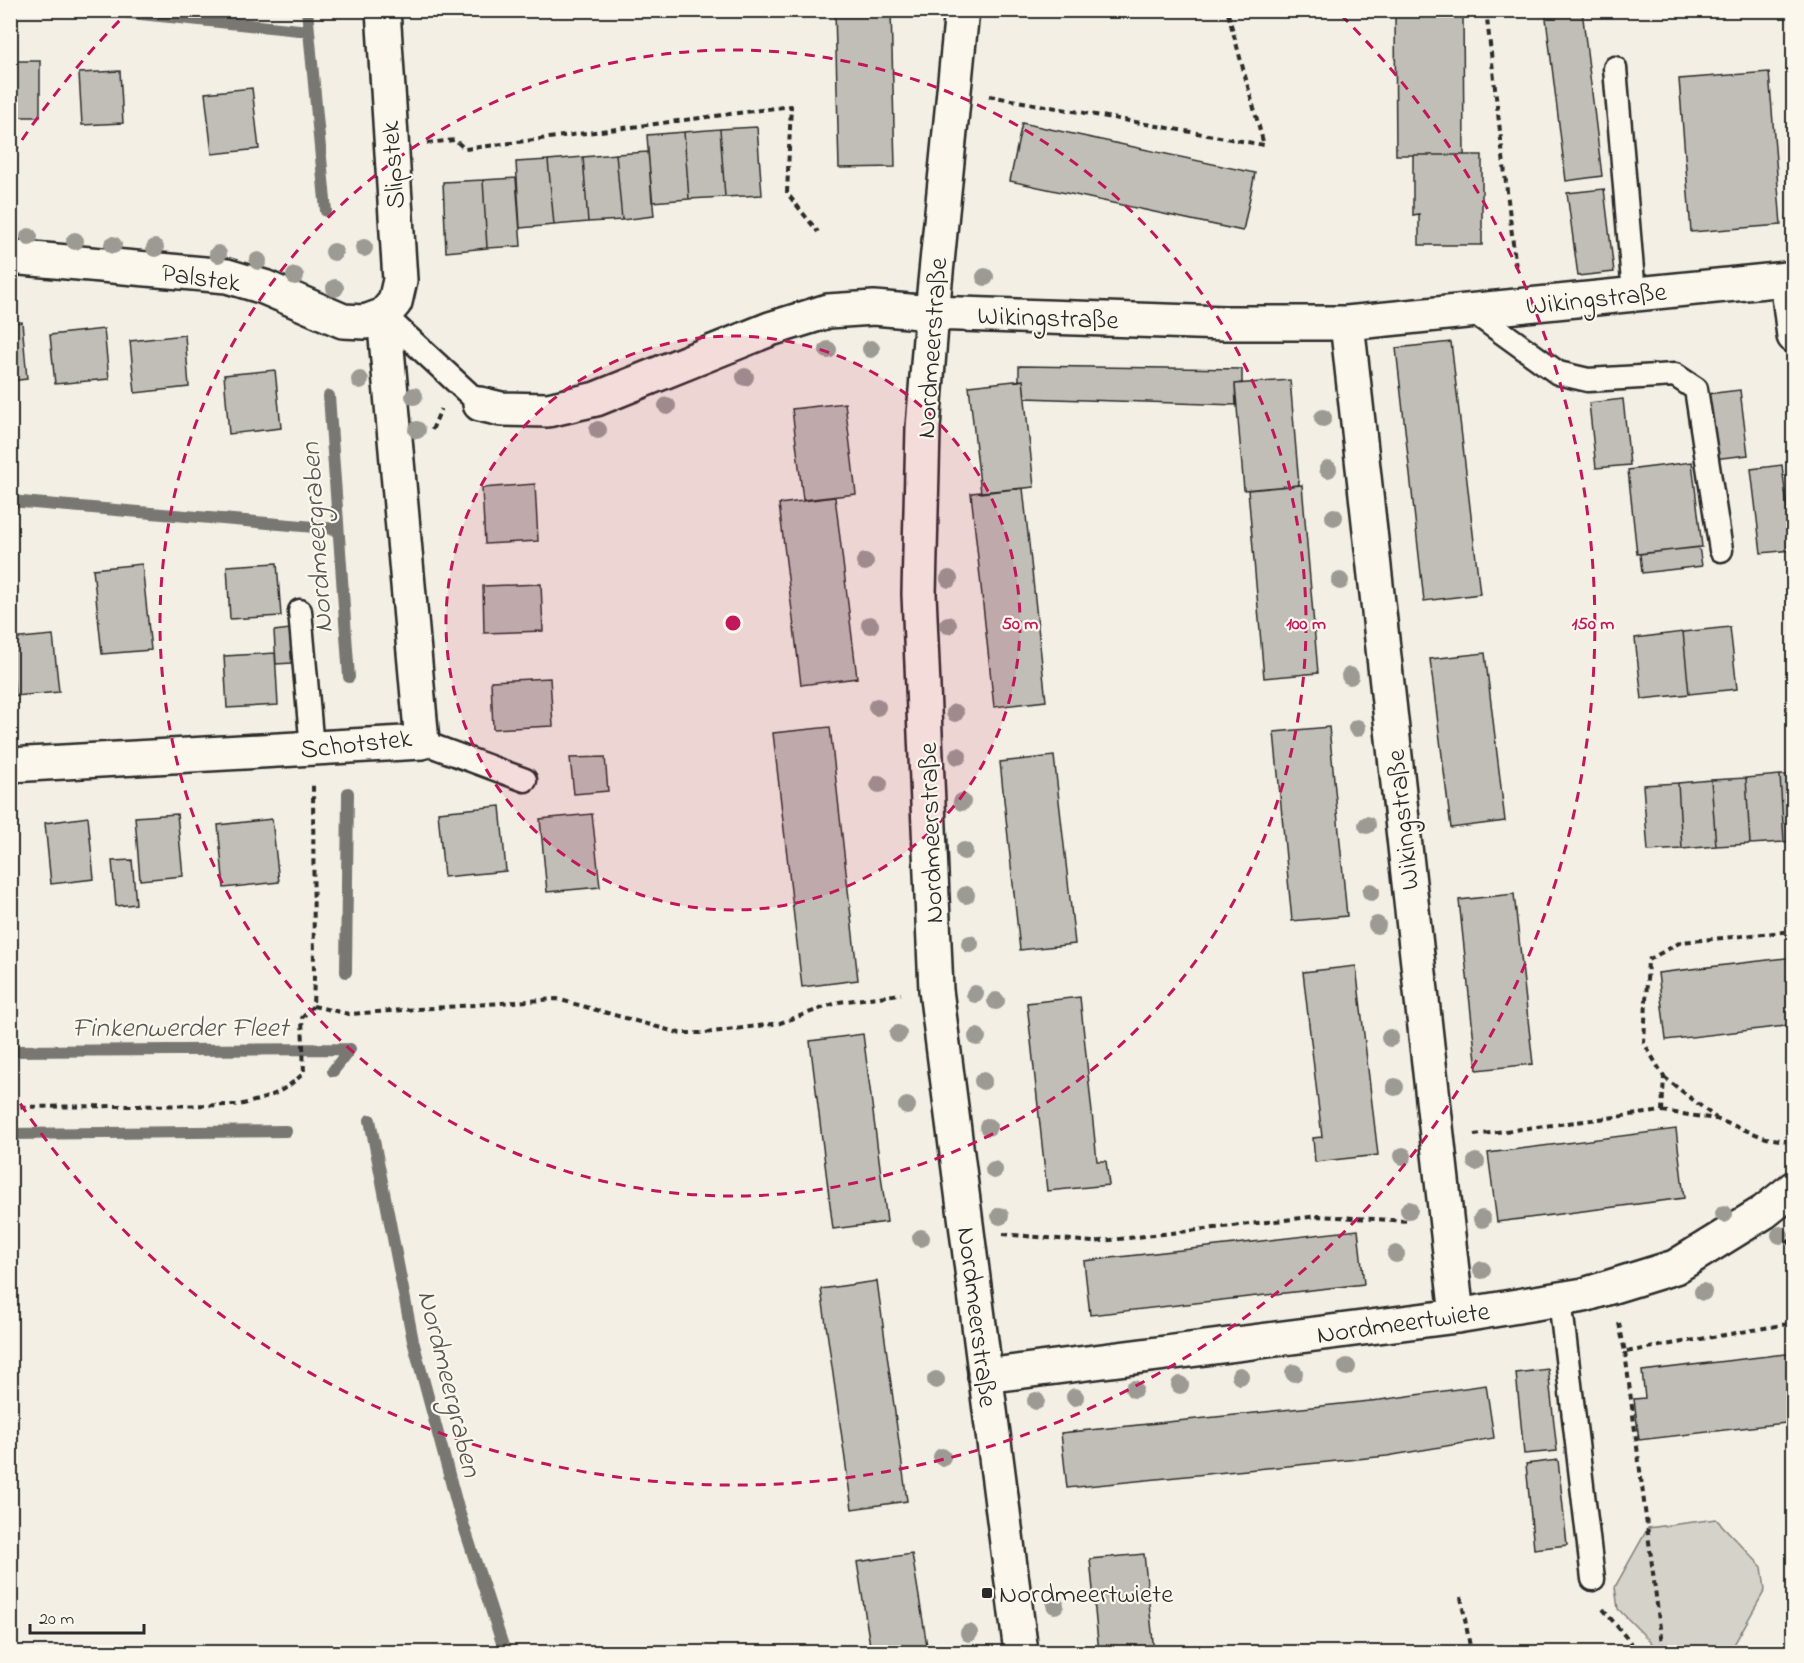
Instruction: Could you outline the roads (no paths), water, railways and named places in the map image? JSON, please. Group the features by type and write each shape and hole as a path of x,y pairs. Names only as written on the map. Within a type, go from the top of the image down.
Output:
{"street":[{"name":"Slipstek","path":"383,10 400,280 395,302 384,315"},
{"name":"Nordmeerstraße","path":"962,10 923,428 919,594 936,990 1021,1653"},
{"name":"Palstek","path":"10,257 227,276 264,287 343,321 365,322 384,315"},
{"name":"Wikingstraße","path":"480,404 513,410 548,410 596,399 770,329 828,311 874,308 932,313 1224,323 1347,323 1787,279 1794,336"},
{"name":"Schotstek","path":"10,765 423,742 384,315"},
{"name":"Wikingstraße","path":"1347,323 1457,1316"},
{"name":"Nordmeertwiete","path":"986,1376 1457,1316 1560,1299 1675,1267 1764,1212 1794,1188"}],"lane":[{"path":"1615,68 1634,294"},
{"path":"1471,310 1558,373 1588,380 1675,375 1696,389 1721,549"},
{"path":"384,315 410,342 480,404"},
{"path":"300,611 312,749"},
{"path":"423,742 525,780"},
{"path":"1560,1299 1593,1579"}],"waterway":[{"path":"101,10 309,31"},
{"name":"Nordmeergraben","path":"307,10 326,211"},
{"name":"Nordmeergraben","path":"329,396 349,677"},
{"path":"10,501 338,529"},
{"name":"Nordmeergraben","path":"346,972 348,793"},
{"name":"Finkenwerder Fleet","path":"10,1051 350,1049"},
{"path":"333,1071 350,1049"},
{"name":"Nordmeergraben","path":"370,1120 413,1341 458,1508 505,1652"},
{"path":"10,1134 286,1131"}],"place":[{"name":"Nordmeertwiete","path":"987,1593"}]}
